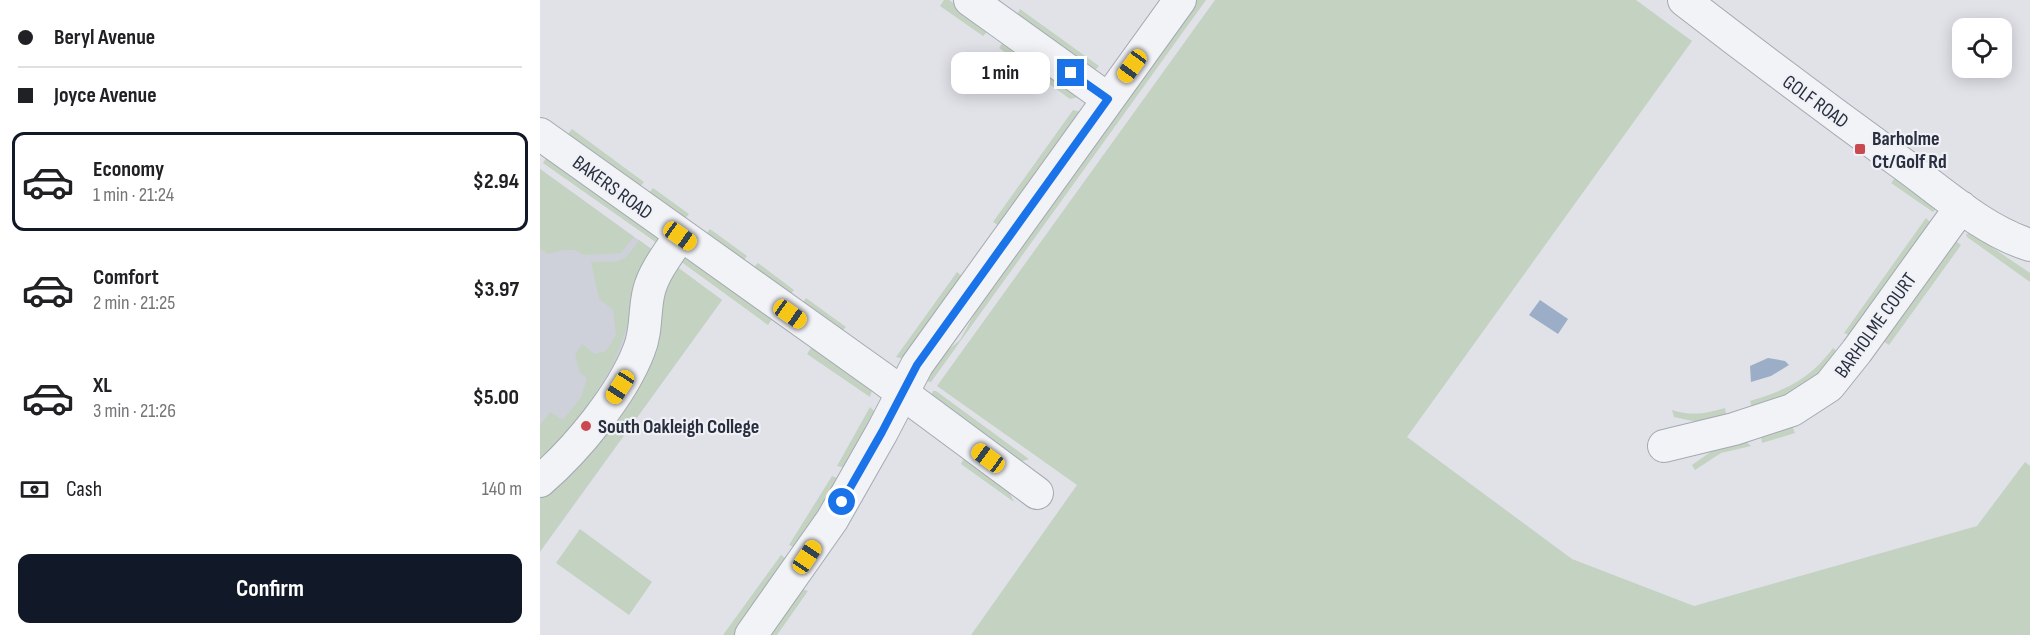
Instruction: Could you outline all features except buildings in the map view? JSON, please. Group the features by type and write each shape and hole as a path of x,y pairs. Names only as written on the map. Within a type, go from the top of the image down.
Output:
{"street":[{"path":"970,0 1108,99"},
{"path":"751,635 832,520 917,365 1180,0"},
{"name":"GOLF ROAD","path":"1684,0 1758,58 1961,207 2020,242 2030,264"},
{"name":"BAKERS ROAD","path":"540,134 1037,493"},
{"name":"BARHOLME COURT","path":"1664,446 1734,429 1792,410 1829,386 1961,207"},
{"path":"540,481 580,441 612,400 628,374 640,349 647,317 648,293 655,275 680,236"}],"shaded area":[{"name":"South Oakleigh College","path":"540,169 722,300 540,552"}],"green space":[{"path":"944,0 949,0 987,27 988,31 983,36 940,6"},
{"path":"1195,0 1206,0 931,382 925,381 943,354 960,340 996,275"},
{"path":"1215,0 1636,0 1692,41 1407,437 1572,559 1694,606 1977,526 2025,462 2030,466 2030,635 971,635 1077,485 937,386"},
{"path":"1020,9 1099,66 1094,71 1016,16"},
{"path":"1003,42 1078,97 1070,99 999,48"},
{"path":"1073,110 1081,112 1001,227 993,222"},
{"path":"572,129 644,182 640,187 567,135"},
{"path":"548,155 667,240 664,248 543,163"},
{"path":"540,169 634,237 621,253 585,255 575,250 563,250 548,254 540,249"},
{"path":"1895,178 1934,206 1935,210 1933,212 1891,183"},
{"path":"653,188 689,214 685,219 649,193"},
{"path":"1926,218 1931,223 1851,334 1844,333"},
{"path":"710,229 747,256 743,261 706,234"},
{"path":"1971,233 2030,273 2030,282 1967,237 1966,234"},
{"path":"639,240 654,251 639,272 633,286 628,324 613,365 587,407 540,465 540,425 550,412 563,420 581,397 587,378 580,373 575,354 582,344 595,354 606,351 616,335 613,310 599,299 591,262 620,260"},
{"path":"1956,241 1961,245 1889,345 1883,341"},
{"path":"684,255 771,315 772,319 768,325 680,261"},
{"path":"758,263 794,290 790,295 752,269"},
{"path":"676,266 722,300 540,551 540,496"},
{"path":"957,272 963,277 903,359 896,357"},
{"path":"806,298 846,327 841,332 801,306"},
{"path":"816,347 872,390 870,397 807,354 811,348"},
{"path":"1833,348 1837,351 1814,379 1787,397 1752,408 1750,401 1775,393 1806,376"},
{"path":"933,391 1029,459 1020,462 933,401 931,395"},
{"path":"870,407 876,413 846,468 837,466"},
{"path":"1725,408 1724,416 1697,422 1674,417 1672,410 1698,413"},
{"path":"1792,426 1795,433 1762,443 1761,435"},
{"path":"1744,440 1751,446 1721,453 1695,470 1692,465 1715,449"},
{"path":"964,458 1009,491 1014,502 961,464"},
{"path":"832,476 837,478 833,494 794,547 789,545"},
{"path":"580,529 652,582 629,615 556,563"},
{"path":"781,555 786,559 786,563 734,635 723,635"},
{"path":"800,588 808,591 777,635 767,635"}],"water":[{"path":"1540,300 1568,319 1558,334 1529,315"},
{"path":"1768,358 1785,361 1789,365 1771,376 1751,382 1750,366"}],"place":[{"name":"Barholme Ct/Golf Rd","path":"1860,149"},
{"name":"South Oakleigh College","path":"586,426"}],"route":[{"path":"842,502 917,365 1108,99 1071,73"}]}
